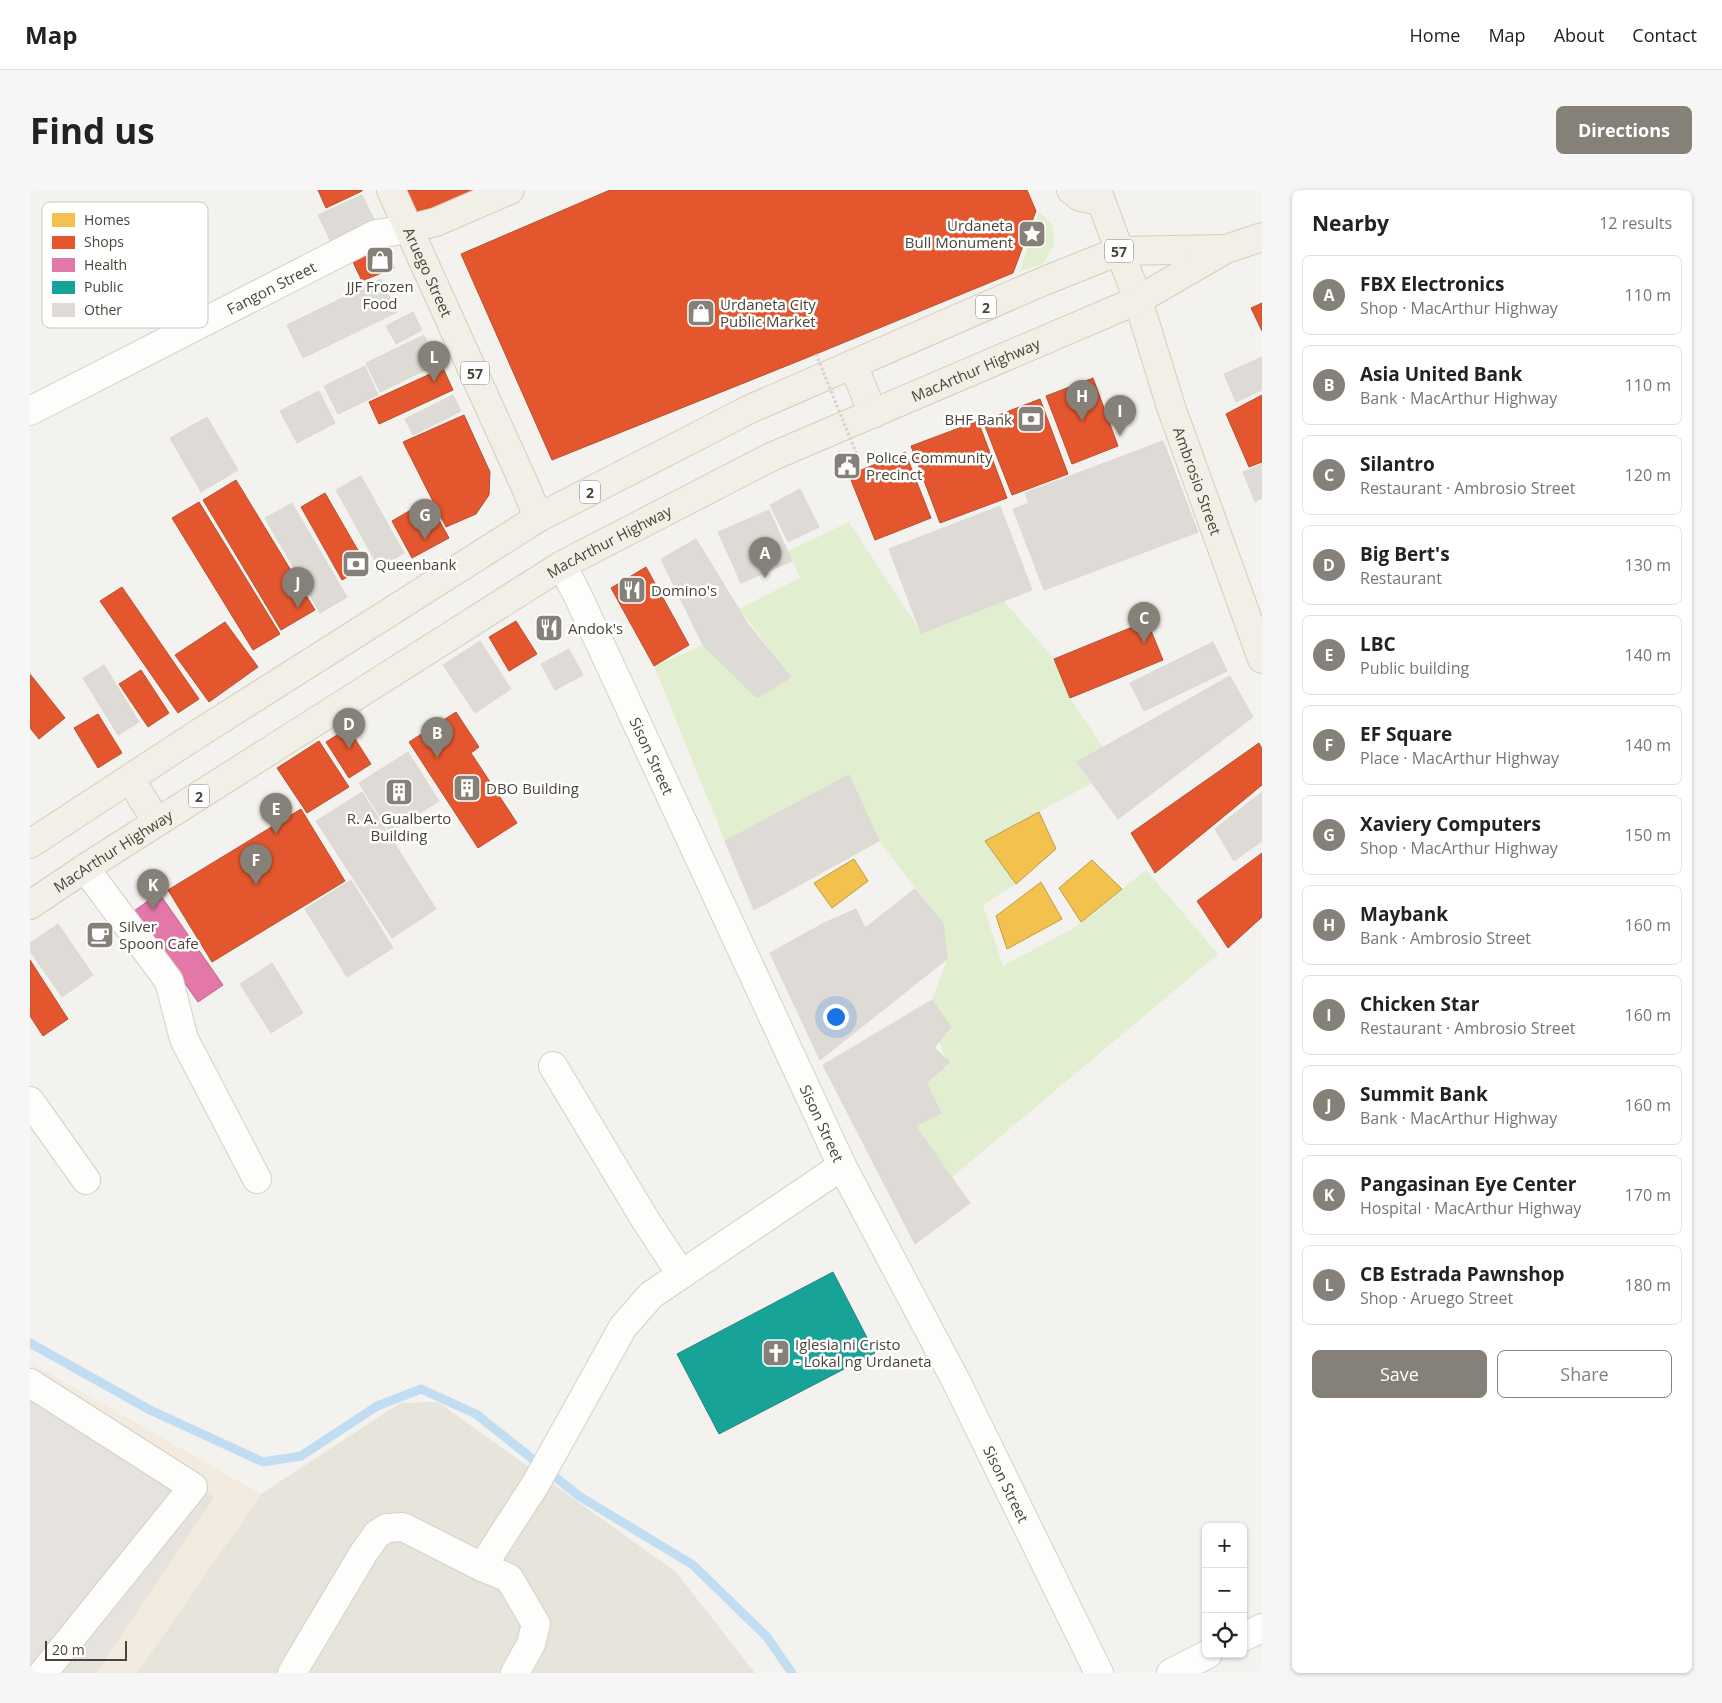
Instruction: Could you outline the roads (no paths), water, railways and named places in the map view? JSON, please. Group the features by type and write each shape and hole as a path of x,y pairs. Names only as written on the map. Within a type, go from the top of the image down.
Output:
{"main road":[{"name":"Aruego Street","path":"390,190 538,518"},
{"path":"409,229 436,222 510,190"},
{"path":"1071,190 1080,197 1099,196"},
{"name":"57","path":"1099,196 1138,300"},
{"name":"MacArthur Highway","path":"30,905 85,868 562,565 771,457 1138,300 1226,248 1262,237"},
{"name":"MacArthur Highway","path":"30,844 130,778 538,518 750,409 1119,250 1226,248"},
{"name":"Ambrosio Street","path":"1138,300 1171,407 1262,659"},
{"path":"852,364 873,414"},
{"path":"130,778 157,822"}],"street":[{"name":"Fangon Street","path":"208,320 376,234 409,229"},
{"name":"Fangon Street","path":"30,411 192,328"},
{"name":"Sison Street","path":"562,565 842,1166 956,1381 1099,1673"},
{"path":"85,868 169,981 184,1039 257,1179"},
{"path":"553,1066 680,1274"},
{"path":"30,1101 86,1180"},
{"path":"482,1567 535,1485 623,1327 652,1295 680,1274 842,1166"},
{"path":"30,1383 193,1487 43,1673"},
{"path":"292,1673 363,1554 377,1534 386,1528 403,1527 508,1578 536,1624 531,1644 515,1673"},
{"path":"1247,1635 1262,1628"},
{"path":"1170,1673 1202,1657"}],"waterway":[{"path":"30,1343 150,1410 263,1462 301,1456 377,1406 421,1389 476,1414 579,1496 693,1565 767,1637 792,1673"}],"place":[{"name":"Urdaneta Bull Monument","path":"1032,234"},
{"name":"JJF Frozen Food","path":"380,260"},
{"name":"Urdaneta City Public Market","path":"701,313"},
{"name":"CB Estrada Pawnshop","path":"434,382"},
{"name":"BHF Bank","path":"1031,419"},
{"name":"Maybank","path":"1082,421"},
{"name":"Chicken Star","path":"1120,436"},
{"name":"Police Community Precinct","path":"847,466"},
{"name":"Xaviery Computers","path":"425,540"},
{"name":"Queenbank","path":"356,564"},
{"name":"FBX Electronics","path":"765,578"},
{"name":"Domino's","path":"632,590"},
{"name":"Summit Bank","path":"298,608"},
{"name":"Andok's","path":"549,628"},
{"name":"Silantro","path":"1144,643"},
{"name":"Big Bert's","path":"349,749"},
{"name":"Asia United Bank","path":"437,758"},
{"name":"DBO Building","path":"467,788"},
{"name":"R. A. Gualberto Building","path":"399,792"},
{"name":"LBC","path":"276,834"},
{"name":"EF Square","path":"256,885"},
{"name":"Pangasinan Eye Center","path":"153,910"},
{"name":"Silver Spoon Cafe","path":"100,935"},
{"name":"Iglesia ni Cristo - Lokal ng Urdaneta","path":"776,1353"}]}
